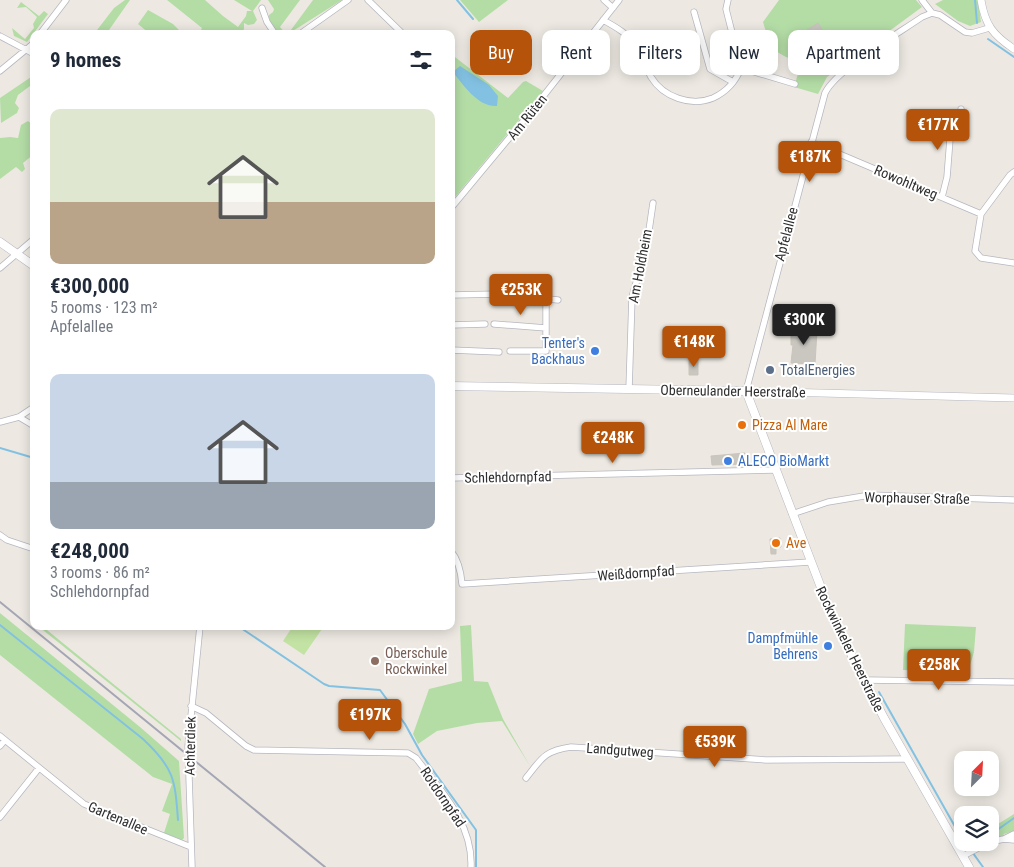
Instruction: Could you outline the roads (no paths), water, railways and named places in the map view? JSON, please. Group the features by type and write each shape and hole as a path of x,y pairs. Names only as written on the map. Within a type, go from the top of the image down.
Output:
{"main road":[{"path":"0,242 30,263"},
{"name":"Oberneulander Heerstraße","path":"455,386 746,391"},
{"name":"Rockwinkeler Heerstraße","path":"746,391 833,619 907,759 969,853 969,867"}],"street":[{"path":"43,30 66,0"},
{"path":"306,30 348,0"},
{"path":"368,0 399,30"},
{"path":"604,0 613,8"},
{"name":"Am Rüten","path":"455,203 530,113 619,0"},
{"path":"728,0 726,9 731,30"},
{"path":"922,0 932,13 940,14 965,32 972,33 990,28"},
{"path":"981,0 982,10 990,28 998,38 1014,49"},
{"path":"262,8 272,30"},
{"path":"694,12 710,69 733,82"},
{"name":"Apfelallee","path":"746,391 822,98 831,82 922,17 932,13"},
{"path":"603,20 617,27 630,38 638,49 655,83 665,92 677,98 698,101 710,99 727,90 737,75"},
{"path":"0,36 30,52"},
{"path":"0,71 30,46"},
{"path":"765,75 795,84"},
{"path":"942,197 947,177 950,139 961,119 961,109"},
{"name":"Rowohltweg","path":"811,142 981,214"},
{"path":"1014,172 981,214 975,251 981,258 1014,263"},
{"name":"Am Holdheim","path":"630,389 632,297 647,244 653,203"},
{"path":"0,268 30,242"},
{"path":"455,295 500,294 558,300"},
{"path":"510,351 546,351 546,299"},
{"path":"455,325 485,324"},
{"path":"494,324 546,328"},
{"path":"455,350 499,352"},
{"name":"Oberneulander Heerstraße","path":"746,391 1014,398"},
{"path":"0,422 19,417 30,409"},
{"path":"19,417 30,424"},
{"name":"Schlehdornpfad","path":"455,478 775,470"},
{"name":"Worphauser Straße","path":"792,514 828,502 870,495 1014,500"},
{"path":"0,535 8,540 30,548"},
{"name":"Weißdornpfad","path":"455,556 462,584 810,562"},
{"name":"Achterdiek","path":"192,867 188,746 200,630"},
{"path":"864,680 1014,682"},
{"name":"Rotdornpfad","path":"191,706 206,713 246,746 254,750 408,753 416,758 460,818 466,832 471,867"},
{"name":"Gartenallee","path":"0,746 3,738 84,804 191,847"},
{"name":"Landgutweg","path":"526,778 546,754 553,750 571,747 766,760 907,759"},
{"path":"0,816 39,768"},
{"path":"999,840 1014,834"},
{"path":"1004,839 1014,840"},
{"path":"969,853 973,851"}],"water":[{"path":"460,66 470,73 470,75 474,75 489,85 498,96 497,106 484,103 472,95 455,74 455,70"}],"waterway":[{"path":"457,0 473,19"},
{"path":"975,0 977,23"},
{"path":"988,39 1014,57"},
{"path":"0,448 30,457"},
{"path":"0,625 153,749 171,775 176,794 178,820"},
{"path":"244,630 324,684 380,690 405,724 422,755 476,830 476,867"},
{"path":"879,692 954,825"},
{"path":"999,829 1014,818"},
{"path":"971,851 983,867"}],"railway":[{"path":"0,602 30,626"},
{"path":"34,630 325,867"}],"place":[{"name":"Tenter's Backhaus","path":"595,351"},
{"name":"TotalEnergies","path":"770,370"},
{"name":"Pizza Al Mare","path":"742,425"},
{"name":"ALECO BioMarkt","path":"728,461"},
{"name":"Ave","path":"776,543"},
{"name":"Dampfmühle Behrens","path":"828,646"},
{"name":"Oberschule Rockwinkel","path":"375,661"}]}
